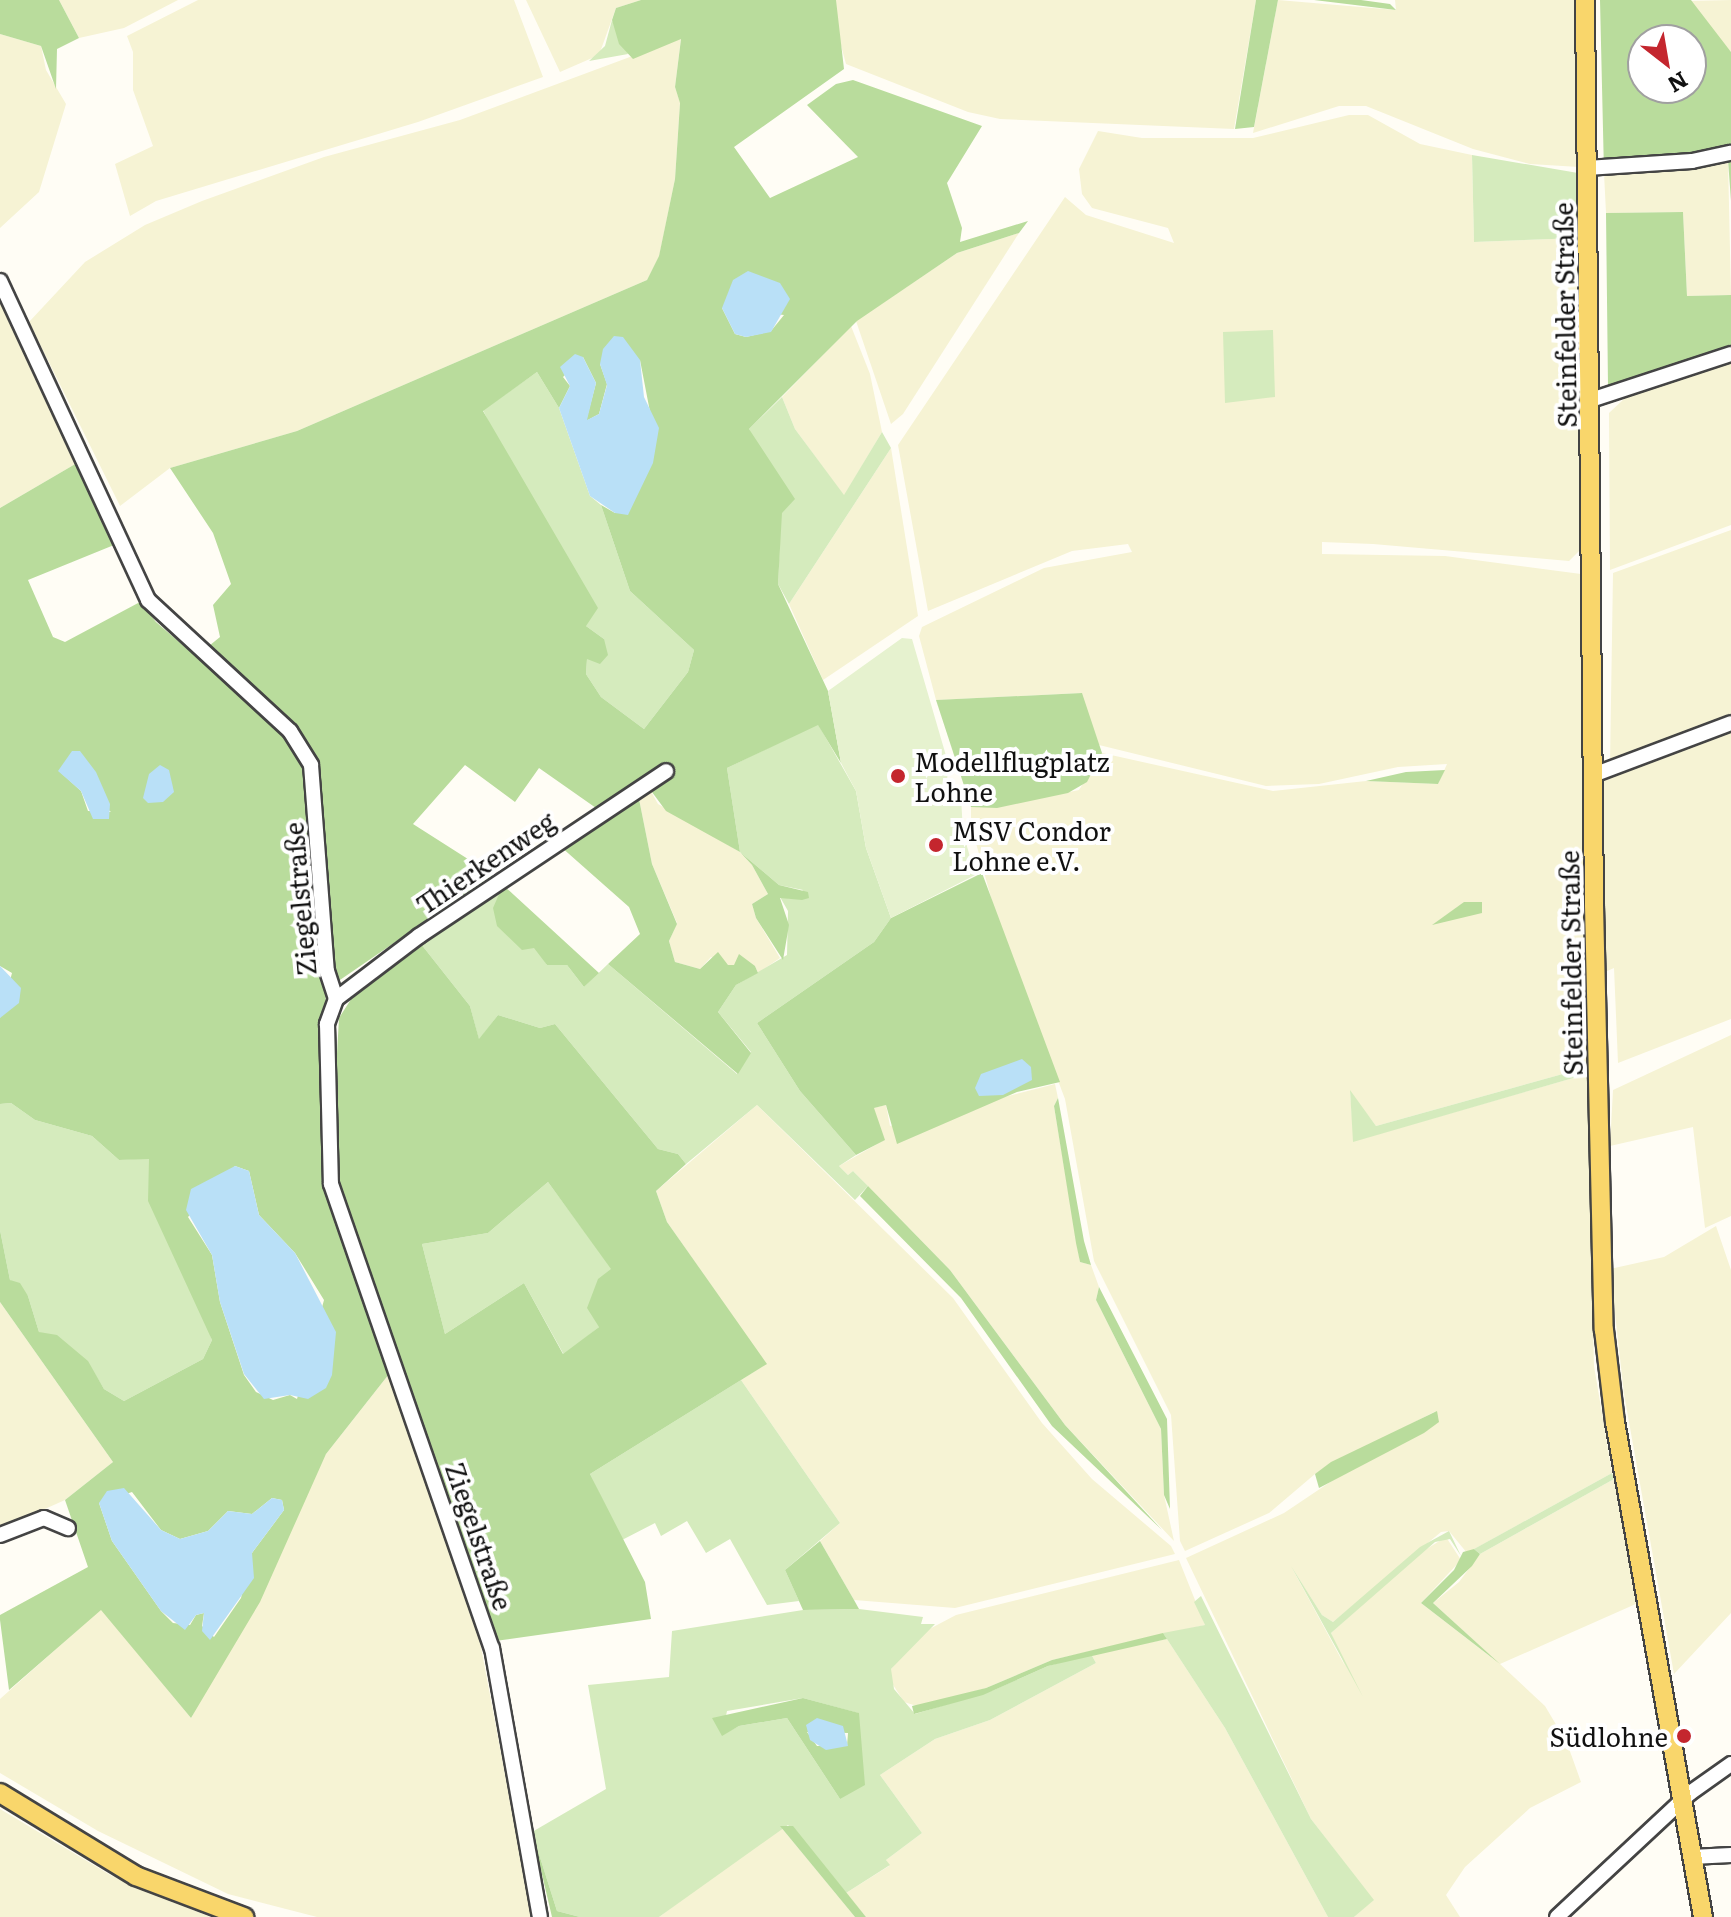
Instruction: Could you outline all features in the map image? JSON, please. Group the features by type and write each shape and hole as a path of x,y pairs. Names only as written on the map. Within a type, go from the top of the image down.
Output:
{"main road":[{"name":"Steinfelder Straße","path":"1585,0 1593,775 1604,1330 1703,1917"},
{"path":"0,1793 136,1876 244,1917"}],"street":[{"path":"1587,168 1692,161 1731,153"},
{"name":"Ziegelstraße","path":"0,281 148,600 301,743 311,765 327,971 336,999 327,1024 331,1184 492,1648 540,1917"},
{"path":"1591,400 1731,354"},
{"path":"1593,775 1731,723"},
{"name":"Thierkenweg","path":"336,999 431,927 666,771"},
{"path":"0,1535 44,1518 68,1528"},
{"path":"1557,1917 1682,1802 1731,1764"},
{"path":"1692,1857 1731,1855"}],"shaded area":[{"path":"59,0 178,0 124,28 79,38"},
{"path":"198,0 514,0 543,77 418,122 156,201 130,216 115,164 153,146 133,90 133,52 127,36"},
{"path":"526,0 641,0 616,8 599,55 560,72"},
{"path":"836,0 1256,0 1234,129 1000,119 968,112 846,64 836,27"},
{"path":"1278,0 1396,10 1395,0 1576,0 1579,167 1530,164 1473,149 1366,106 1339,106 1253,133"},
{"path":"1731,0 1731,52 1707,24 1687,1"},
{"path":"0,34 41,46 46,70 66,104 39,192 0,228"},
{"path":"681,38 675,87 680,102 675,179 659,257 647,280 297,431 170,468 120,506 29,322 85,262 145,225 202,201 324,157 460,120"},
{"path":"1349,115 1368,115 1420,144 1472,155 1474,242 1579,238 1582,548 1569,561 1322,542 1322,554 1445,556 1581,574 1583,785 1651,759 1610,764 1613,573 1731,530 1731,718 1719,721 1720,736 1731,733 1731,1019 1618,1063 1614,968 1587,980 1588,1067 1376,1126 1350,1092 1354,1141 1587,1074 1594,1366 1612,1473 1467,1553 1449,1531 1441,1532 1333,1622 1322,1615 1292,1568 1345,1666 1331,1633 1420,1553 1446,1537 1461,1560 1421,1603 1496,1661 1433,1603 1459,1582 1480,1554 1614,1479 1638,1603 1500,1664 1545,1706 1567,1743 1581,1782 1530,1808 1465,1867 1446,1895 1460,1917 1354,1917 1373,1900 1311,1819 1186,1558 1284,1513 1436,1411 1315,1474 1269,1513 1185,1551 1180,1541 1171,1415 1094,1261 1065,1099 998,923 971,825 971,807 997,807 1079,790 1102,753 1273,791 1366,781 1438,784 1447,764 1398,767 1319,784 1266,786 1099,745 1081,693 936,700 919,636 922,627 1044,568 1132,552 1128,544 1072,551 928,611 898,445 1065,197 1086,215 1174,243 1168,228 1092,208 1082,194 1079,169 1098,131 1142,138 1253,138"},
{"path":"1728,160 1731,295 1687,296 1683,212 1606,213 1604,173 1703,168"},
{"path":"1019,233 903,414 891,424 856,321 957,253"},
{"path":"0,298 77,463 0,508"},
{"path":"851,326 870,374 882,432 844,496 795,429 782,397"},
{"path":"1731,360 1731,525 1610,570 1609,413 1625,398"},
{"path":"891,448 918,616 823,680 789,604"},
{"path":"649,788 658,804 740,852 752,865 768,894 752,904 756,918 780,958 758,973 755,966 728,965 711,957 700,969 675,962 669,941 677,923 652,864 638,794"},
{"path":"1731,1035 1731,1216 1705,1228 1693,1127 1610,1146 1613,1090"},
{"path":"1055,1084 1058,1098 1054,1106 1080,1262 1091,1265 1099,1287 1096,1300 1161,1429 1164,1495 1174,1541 1065,1425 950,1270 853,1171 848,1175 839,1166 884,1140 873,1108 886,1105 890,1126"},
{"path":"757,1105 953,1298 1042,1423 1092,1479 1171,1546 1175,1554 955,1608 854,1600 820,1541 840,1523 741,1380 766,1364 667,1222 656,1191"},
{"path":"1716,1226 1731,1270 1731,1613 1674,1674 1624,1394 1610,1269 1664,1257"},
{"path":"0,1302 113,1462 65,1500 0,1529"},
{"path":"389,1374 480,1642 532,1917 317,1917 228,1894 98,1831 0,1773 0,1699 101,1609 191,1718 326,1454"},
{"path":"1179,1560 1205,1625 1052,1660 986,1688 920,1707 904,1702 890,1680 891,1669 920,1634 956,1615"},
{"path":"1167,1639 1225,1728 1328,1917 866,1917 846,1893 889,1866 886,1860 922,1833 880,1775 935,1739 990,1720 1096,1663 1091,1654"},
{"path":"0,1809 112,1876 210,1917 0,1917"},
{"path":"780,1826 855,1917 659,1917"}],"green space":[{"path":"0,0 59,0 79,38 57,49 56,89 41,46 0,34"},
{"path":"641,0 836,0 844,69 734,147 770,198 858,157 807,105 836,84 853,80 982,126 947,183 962,228 960,242 1028,221 1019,233 957,253 857,321 749,429 795,499 782,513 778,584 828,691 841,763 818,725 727,768 740,852 666,811 649,788 638,794 652,864 677,924 669,941 675,962 700,969 718,952 728,965 734,965 739,954 755,966 758,973 736,985 718,1012 751,1053 738,1074 608,964 640,934 629,907 560,846 606,815 539,768 515,802 465,765 413,824 493,875 337,982 314,764 293,729 204,650 220,637 213,605 231,584 213,533 170,468 297,431 647,280 659,256 675,179 680,103 675,87 681,39 633,59 619,44 612,20 616,8","holes":["722,308 784,315 771,331 746,337 735,334","583,357 596,383 586,421 599,414 607,384 600,364 640,360 651,417 615,513 601,505 630,591 694,650 688,672 644,729 601,697 586,674 587,659 600,664 608,655 604,639 586,626 598,608 483,411 537,372 559,408 570,386 563,377"]},
{"path":"1256,0 1278,0 1254,127 1235,129"},
{"path":"1314,0 1361,0 1390,4 1396,10"},
{"path":"1600,0 1691,0 1731,52 1731,201 1728,160 1703,168 1604,173"},
{"path":"612,20 628,54 589,61 605,46"},
{"path":"1472,155 1578,173 1579,238 1474,242"},
{"path":"1683,212 1687,296 1731,295 1731,346 1608,387 1606,213"},
{"path":"1273,330 1275,397 1225,403 1223,332"},
{"path":"537,372 559,408 590,496 601,505 630,591 694,650 688,672 644,729 601,697 586,674 587,658 604,639 586,626 483,410"},
{"path":"782,397 795,429 844,495 882,432 891,448 789,604 778,584 781,513 749,429"},
{"path":"77,463 114,545 28,580 53,637 65,642 140,602 156,622 287,735 306,766 326,989 321,1156 389,1374 326,1454 260,1602 191,1718 101,1610 9,1690 0,1615 88,1567 65,1500 113,1462 0,1302 0,1230 10,1280 20,1283 28,1296 39,1332 57,1335 88,1361 104,1389 124,1401 203,1359 212,1340 148,1201 149,1159 119,1160 92,1136 35,1120 11,1103 0,1104 0,1018 12,973 0,966 0,508","holes":["59,771 111,812 88,811 81,791","235,1166 249,1171 259,1215 295,1253 324,1300 297,1399 290,1395 273,1400 256,1392 244,1375 220,1302 212,1255 188,1217","132,1492 161,1530 180,1539 208,1531 228,1511 252,1514 272,1498 282,1500 284,1510 252,1553 241,1598 214,1637 202,1626 204,1613 196,1615 190,1625 173,1623 161,1611 112,1541 99,1503"]},
{"name":"Modellflugplatz Lohne","path":"902,638 912,639 949,766 947,779 961,797 963,832 975,875 891,918 866,848 856,791 841,763 828,691"},
{"path":"1082,693 1102,753 1087,782 1068,793 997,808 971,807 936,700"},
{"path":"818,724 856,791 866,848 891,918 874,942 757,1023 800,1091 856,1155 839,1166 848,1175 853,1171 868,1186 855,1200 757,1105 686,1164 678,1154 658,1149 555,1024 540,1028 498,1015 479,1040 470,1006 421,944 503,885 547,965 567,965 584,987 608,964 737,1074 751,1052 718,1012 736,985 787,955 788,911 780,897 795,899 803,890 779,885 740,852 727,768"},
{"path":"1445,770 1438,784 1366,781 1406,772"},
{"path":"740,852 779,885 808,892 809,898 802,900 780,898 789,925 783,960 756,918 752,904 768,894 752,865"},
{"path":"982,873 1060,1082 1017,1092 897,1144 886,1105 874,1108 885,1140 856,1155 800,1091 757,1023 874,942 891,918"},
{"path":"503,885 599,973 584,987 567,965 547,965 534,948 522,950 497,926 493,908"},
{"path":"1464,902 1482,902 1482,913 1432,925"},
{"path":"421,944 470,1006 479,1039 498,1015 540,1028 555,1024 658,1149 678,1154 686,1164 656,1191 667,1222 767,1364 590,1474 645,1582 651,1619 495,1641 337,1177 332,1143 339,1018 355,993","holes":["548,1182 611,1269 598,1279 587,1308 599,1327 563,1354 524,1283 445,1334 422,1244 488,1233"]},
{"path":"1588,1067 1587,1074 1353,1142 1350,1090 1376,1126"},
{"path":"1058,1098 1091,1265 1080,1262 1076,1243 1054,1106"},
{"path":"11,1103 35,1120 92,1136 119,1160 149,1158 212,1340 203,1359 124,1401 104,1389 87,1361 39,1332 28,1296 10,1280 0,1230 0,1104"},
{"path":"548,1182 612,1269 599,1327 564,1355 524,1283 445,1334 422,1244 488,1233"},
{"path":"868,1186 950,1270 1065,1425 1162,1530 1052,1426 961,1298 860,1196"},
{"path":"1099,1287 1167,1419 1170,1509 1164,1495 1161,1429 1096,1300"},
{"path":"741,1380 840,1523 785,1570 799,1601 767,1605 730,1539 706,1553 687,1521 661,1536 655,1523 622,1540 590,1474"},
{"path":"1437,1411 1439,1422 1424,1433 1319,1488 1315,1474 1331,1462"},
{"path":"1612,1473 1614,1479 1480,1554 1474,1549"},
{"path":"1449,1531 1461,1556 1450,1539 1435,1542 1331,1633 1363,1697 1291,1566 1322,1615 1333,1622 1420,1547"},
{"path":"820,1541 859,1609 803,1610 785,1570"},
{"path":"1474,1549 1480,1554 1472,1566 1433,1603 1500,1664 1421,1603 1454,1570 1463,1552"},
{"path":"1201,1596 1311,1819 1374,1900 1354,1917 1328,1917 1225,1728 1163,1633 1205,1625 1194,1602"},
{"path":"859,1609 923,1617 921,1624 935,1624 891,1669 894,1689 915,1714 994,1690 1048,1666 1091,1654 1096,1663 990,1720 935,1739 880,1775 922,1833 886,1860 890,1865 846,1893 788,1825 659,1917 580,1917 557,1911 532,1832 606,1789 588,1685 669,1677 672,1631 803,1610","holes":["803,1698 858,1713 840,1799 787,1718 739,1726 722,1735 727,1711"]},
{"path":"1163,1633 1167,1639 1048,1666 983,1695 914,1714 912,1706 986,1688 1052,1660"},
{"path":"803,1698 859,1713 865,1785 840,1799 787,1718 739,1726 722,1736 712,1718","holes":["807,1732 848,1733 847,1746 817,1746"]},
{"path":"780,1826 793,1826 866,1917 855,1917"},
{"path":"532,1832 557,1911 580,1917 552,1917"}],"water":[{"path":"748,271 780,283 790,299 771,332 746,337 735,334 722,308 733,280"},
{"path":"614,336 623,337 640,360 644,397 659,428 653,463 628,515 615,513 590,496 559,408 570,386 560,367 575,354 583,357 596,383 587,420 599,414 607,385 600,364 603,349"},
{"path":"72,751 80,751 96,772 110,804 109,819 93,819 81,791 58,771"},
{"path":"160,765 169,770 174,792 163,802 148,803 143,798 149,774"},
{"path":"0,966 21,988 19,1003 0,1018"},
{"path":"1022,1059 1031,1067 1032,1080 1003,1095 979,1096 975,1088 981,1074"},
{"path":"235,1166 249,1171 259,1215 295,1253 336,1332 332,1375 326,1388 308,1399 290,1395 264,1399 244,1374 220,1302 212,1255 186,1210 191,1189"},
{"path":"124,1488 161,1530 180,1539 208,1531 228,1511 252,1514 272,1498 282,1500 284,1510 252,1553 254,1578 210,1640 202,1631 204,1613 196,1615 185,1630 161,1611 112,1541 99,1503 107,1491"},
{"path":"817,1718 843,1726 848,1746 826,1750 810,1740 806,1725"}],"place":[{"name":"Modellflugplatz Lohne","path":"898,776"},
{"name":"MSV Condor Lohne e.V.","path":"936,845"},
{"name":"Südlohne","path":"1684,1736"}]}
